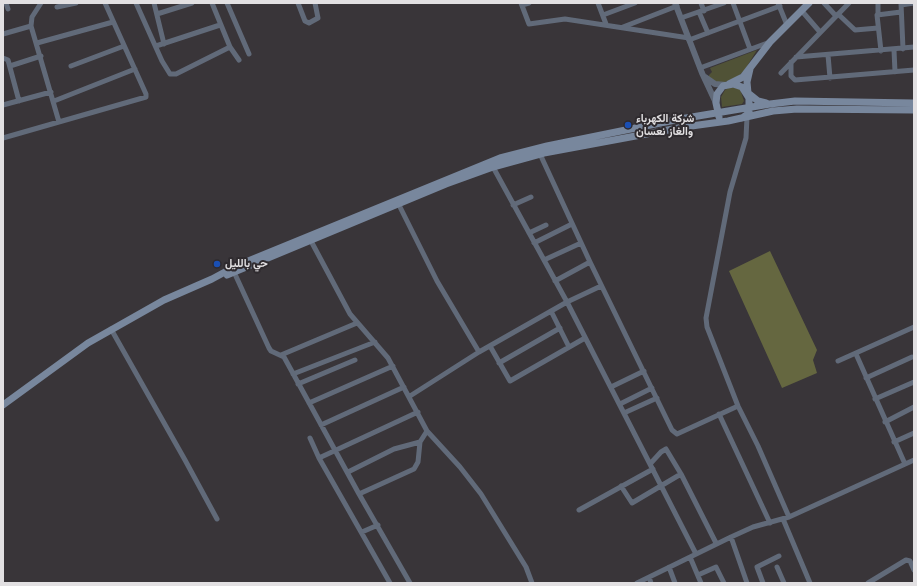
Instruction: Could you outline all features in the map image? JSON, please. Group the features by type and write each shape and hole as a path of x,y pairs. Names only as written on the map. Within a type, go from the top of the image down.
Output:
{"main road":[{"path":"728,121 721,119 717,113 717,94 728,84 740,80 770,42 809,3"},
{"path":"745,118 748,115 750,107 747,82 751,67"},
{"path":"728,84 739,85 758,101 770,104"},
{"path":"3,405 71,355 111,329 164,300 212,279 250,260 500,158 551,146 770,104 795,101 914,103"},
{"path":"212,279 234,272 493,167 540,154 684,127 797,109 914,110"}],"street":[{"path":"6,3 8,9"},
{"path":"41,3 32,17 31,26 60,122"},
{"path":"57,7 76,3"},
{"path":"3,138 144,98 146,94 105,3"},
{"path":"136,3 168,73 173,75 230,47"},
{"path":"154,3 164,44"},
{"path":"212,3 230,47 239,60"},
{"path":"227,3 249,54"},
{"path":"298,3 305,21 309,23 318,18 315,3"},
{"path":"528,3 521,4 529,24 566,19 606,24 689,39 779,5 787,25"},
{"path":"598,3 606,24"},
{"path":"603,15 635,3"},
{"path":"701,3 708,33"},
{"path":"681,18 724,3"},
{"path":"733,3 750,49"},
{"path":"824,3 854,30 878,28"},
{"path":"781,74 849,3"},
{"path":"878,3 877,17 881,51"},
{"path":"157,14 188,4"},
{"path":"903,49 901,4 914,4"},
{"path":"622,27 676,5 701,70 716,103"},
{"path":"801,10 820,32"},
{"path":"878,14 901,12"},
{"path":"37,43 113,22"},
{"path":"156,46 220,25"},
{"path":"3,34 31,26"},
{"path":"150,35 161,31"},
{"path":"701,70 770,42"},
{"path":"71,66 124,46"},
{"path":"796,57 894,50 914,47"},
{"path":"894,50 895,72"},
{"path":"828,55 830,78"},
{"path":"10,66 41,56"},
{"path":"3,58 8,60 19,101"},
{"path":"791,62 792,76 795,80 914,70"},
{"path":"54,101 135,70"},
{"path":"701,70 711,83 728,84"},
{"path":"3,105 51,92"},
{"path":"745,118 746,138 730,192 706,318 738,406 758,446 789,517"},
{"path":"540,154 601,286 672,430 677,434 738,406"},
{"path":"493,167 567,302 696,554"},
{"path":"513,205 531,197"},
{"path":"399,205 437,281 479,352"},
{"path":"534,244 572,224"},
{"path":"529,233 546,225"},
{"path":"311,241 339,295 357,323 375,342 393,366 427,431 460,467 481,494 526,567 532,583"},
{"path":"544,260 581,243"},
{"path":"555,281 590,262"},
{"path":"234,272 269,348 271,351 282,355 410,583"},
{"path":"410,396 479,352 567,302 601,286"},
{"path":"551,311 569,347"},
{"path":"282,355 357,323"},
{"path":"838,361 914,327"},
{"path":"499,363 560,328"},
{"path":"111,329 217,519"},
{"path":"490,346 510,380 585,338"},
{"path":"293,374 375,342"},
{"path":"856,354 905,464"},
{"path":"866,378 912,357"},
{"path":"298,384 355,360"},
{"path":"308,403 393,366"},
{"path":"611,387 644,371"},
{"path":"875,399 914,382"},
{"path":"321,425 404,386"},
{"path":"620,404 652,388"},
{"path":"624,413 657,398"},
{"path":"885,422 914,407"},
{"path":"319,458 334,449 418,412"},
{"path":"719,414 770,523"},
{"path":"359,494 414,469 418,462 420,442 427,431"},
{"path":"894,442 914,432"},
{"path":"310,438 319,458 390,583"},
{"path":"348,472 394,449 420,442"},
{"path":"580,510 622,486 651,466 661,452 666,449 681,474 716,544"},
{"path":"637,583 753,527 789,517 914,460"},
{"path":"622,486 632,503 681,474"},
{"path":"783,519 808,582"},
{"path":"362,532 378,525"},
{"path":"731,537 747,583"},
{"path":"763,583 757,567 779,556"},
{"path":"690,557 701,583"},
{"path":"868,583 906,560 910,561 914,570"},
{"path":"669,567 675,583"},
{"path":"698,575 716,567 724,583"},
{"path":"777,567 784,583"},
{"path":"649,577 651,583"}],"green space":[{"path":"757,50 744,71 737,77 725,82 716,82 709,77 712,72 710,68"},
{"path":"730,87 740,89 744,101 742,104 722,107 721,97 725,90"},
{"path":"770,251 817,350 813,360 817,373 782,388 729,271"}],"place":[{"name":"شركة الكهرباء والغاز نعسان","path":"628,125"},
{"name":"حي بالليل","path":"217,264"}]}
